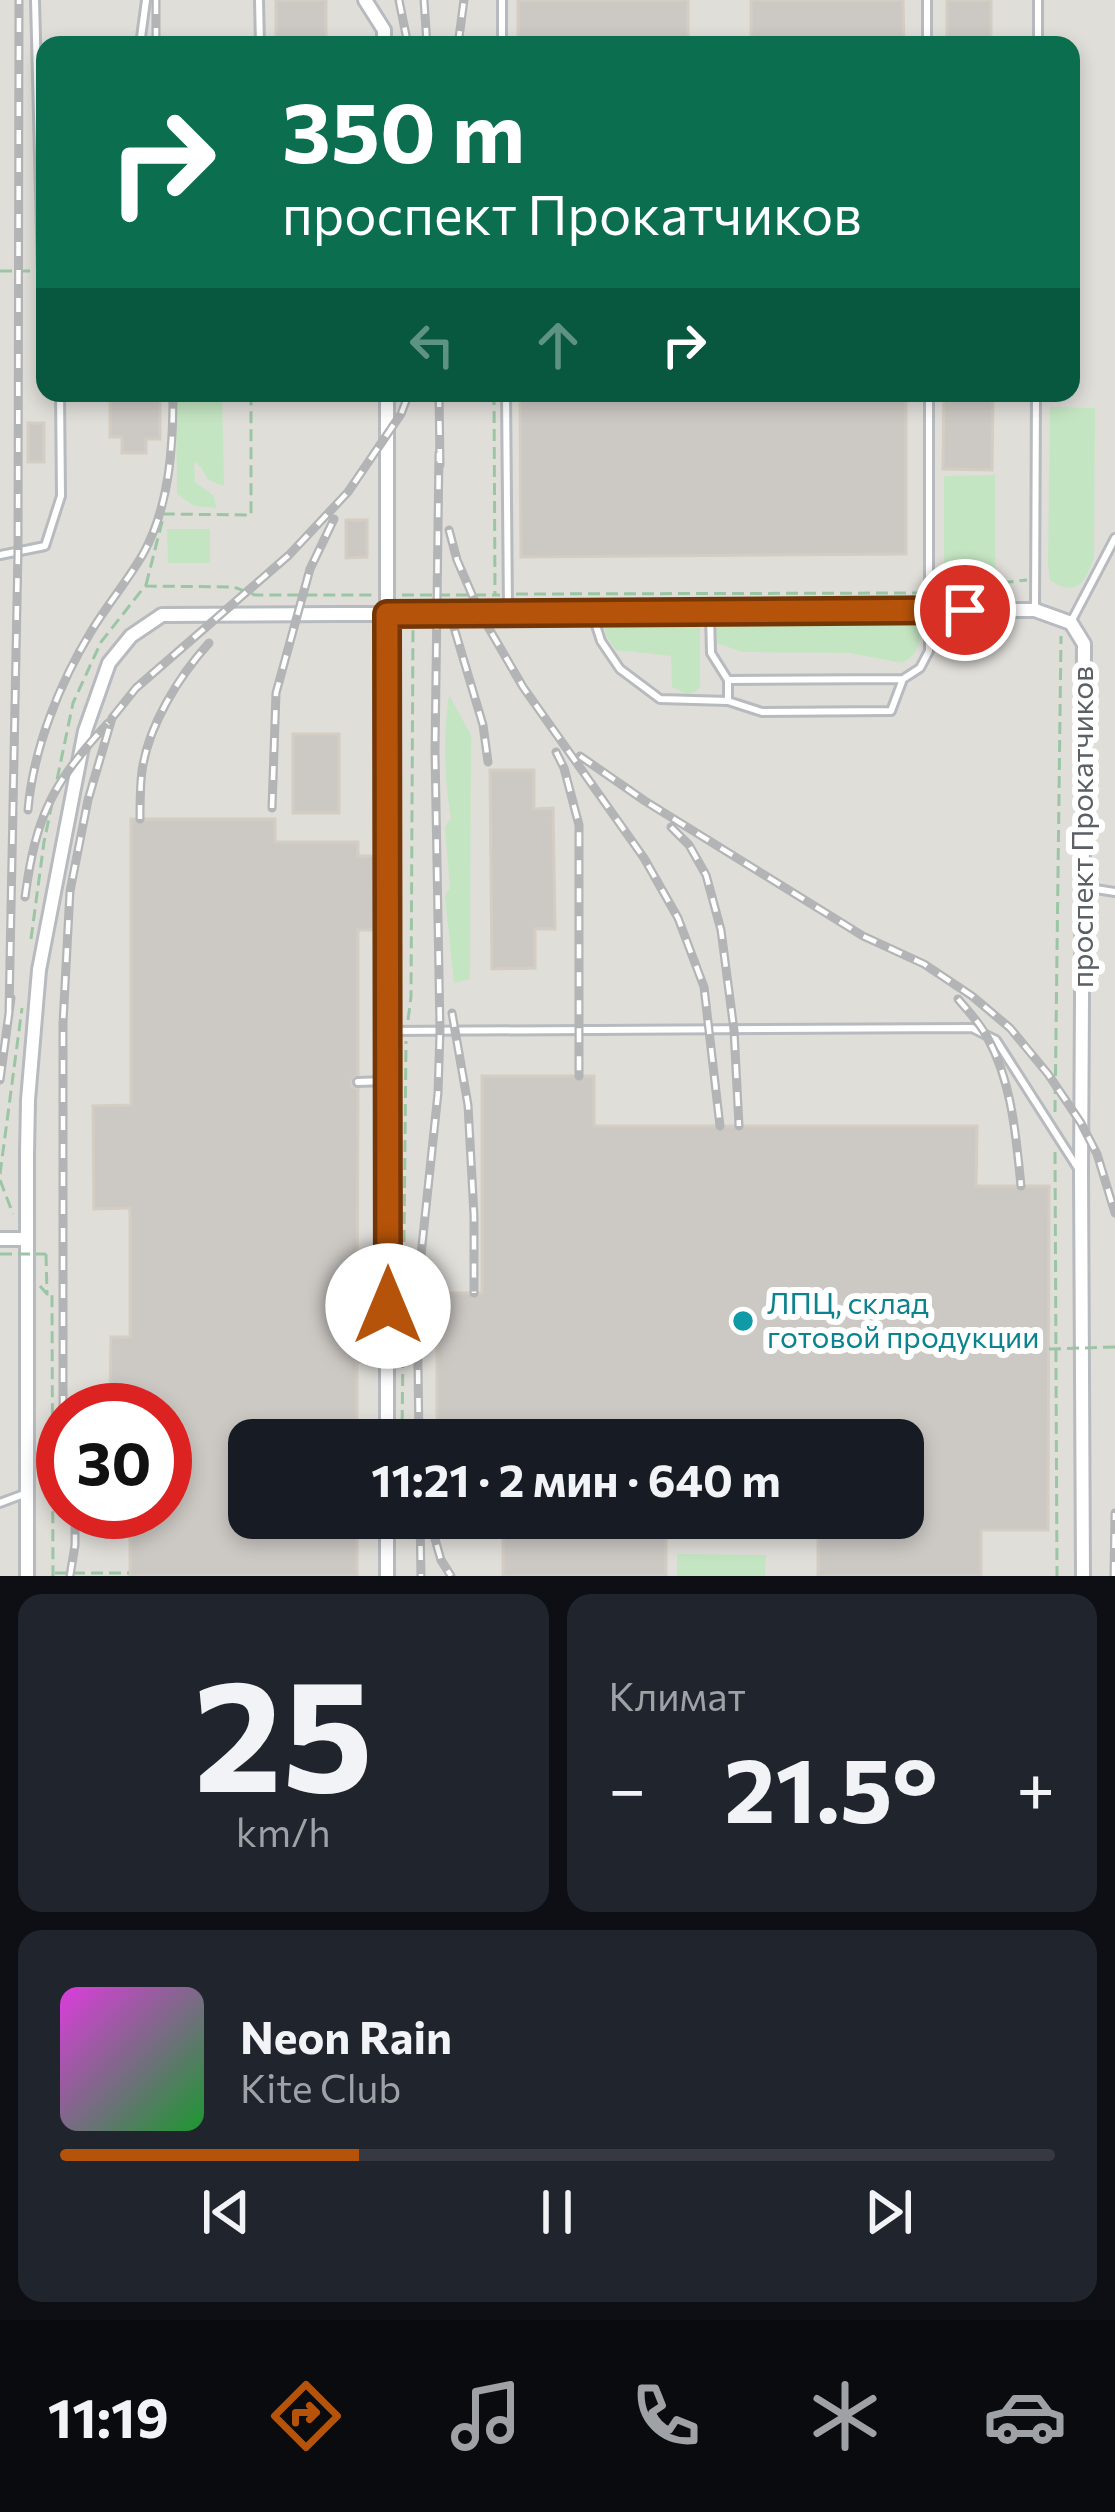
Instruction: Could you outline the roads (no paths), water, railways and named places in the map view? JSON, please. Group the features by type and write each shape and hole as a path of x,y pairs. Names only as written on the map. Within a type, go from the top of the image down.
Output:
{"street":[{"path":"365,0 383,36"},
{"path":"387,402 387,1419"},
{"path":"27,1576 28,1100 39,970 85,731 109,663 131,635 161,615 1035,610 1066,621"},
{"name":"проспект Прокатчиков","path":"1066,621 1084,644 1083,1576"},
{"path":"0,1242 27,1240"},
{"path":"387,1539 387,1576"}],"lane":[{"path":"34,0 36,68"},
{"path":"141,36 146,0"},
{"path":"259,0 260,36"},
{"path":"502,0 502,36"},
{"path":"927,0 927,36"},
{"path":"1038,36 1039,0"},
{"path":"0,555 45,546 61,496 60,402"},
{"path":"506,402 508,613"},
{"path":"592,613 601,641 620,669 659,699 728,700 762,712 891,711 903,680 920,668 929,651 928,402"},
{"path":"1035,610 1036,402"},
{"path":"1066,621 1115,538"},
{"path":"710,612 712,652 728,680 728,700"},
{"path":"728,680 903,680"},
{"path":"1082,887 1115,892"},
{"path":"388,1031 972,1028 996,1040 1081,1173"},
{"path":"358,1082 388,1081"},
{"path":"0,1503 27,1493"}],"railway":[{"path":"9,1012 18,551 19,0"},
{"path":"156,0 156,36"},
{"path":"399,0 406,36"},
{"path":"424,0 426,36"},
{"path":"459,36 464,0"},
{"path":"28,810 42,740 69,671 143,554 159,516 171,455 173,402"},
{"path":"63,1383 63,1023 70,891 88,800 112,718 136,688 289,555 348,492 406,402"},
{"path":"439,402 440,465"},
{"path":"419,1419 417,1293 440,1031 435,751 439,453"},
{"path":"272,808 276,693 310,569 334,519"},
{"path":"449,530 480,613 523,687 644,858 678,918 704,987 720,1126"},
{"path":"447,604 483,725 488,762"},
{"path":"140,819 145,754 158,719 209,643"},
{"path":"25,897 35,844 50,802 73,764 108,723"},
{"path":"556,752 579,825 579,1076"},
{"path":"580,756 863,936 924,964 1010,1028 1081,1123 1097,1154 1115,1213"},
{"path":"671,827 689,845 706,875 721,930 734,1030 739,1126"},
{"path":"0,1080 11,998"},
{"path":"958,999 984,1032 1002,1072 1012,1110 1021,1186"},
{"path":"452,1013 468,1105 474,1293"},
{"path":"1114,1576 1115,1513"},
{"path":"70,1576 75,1539"},
{"path":"420,1539 421,1576"},
{"path":"435,1539 451,1576"}],"place":[{"name":"ЛПЦ, склад готовой продукции","path":"743,1321"}]}
